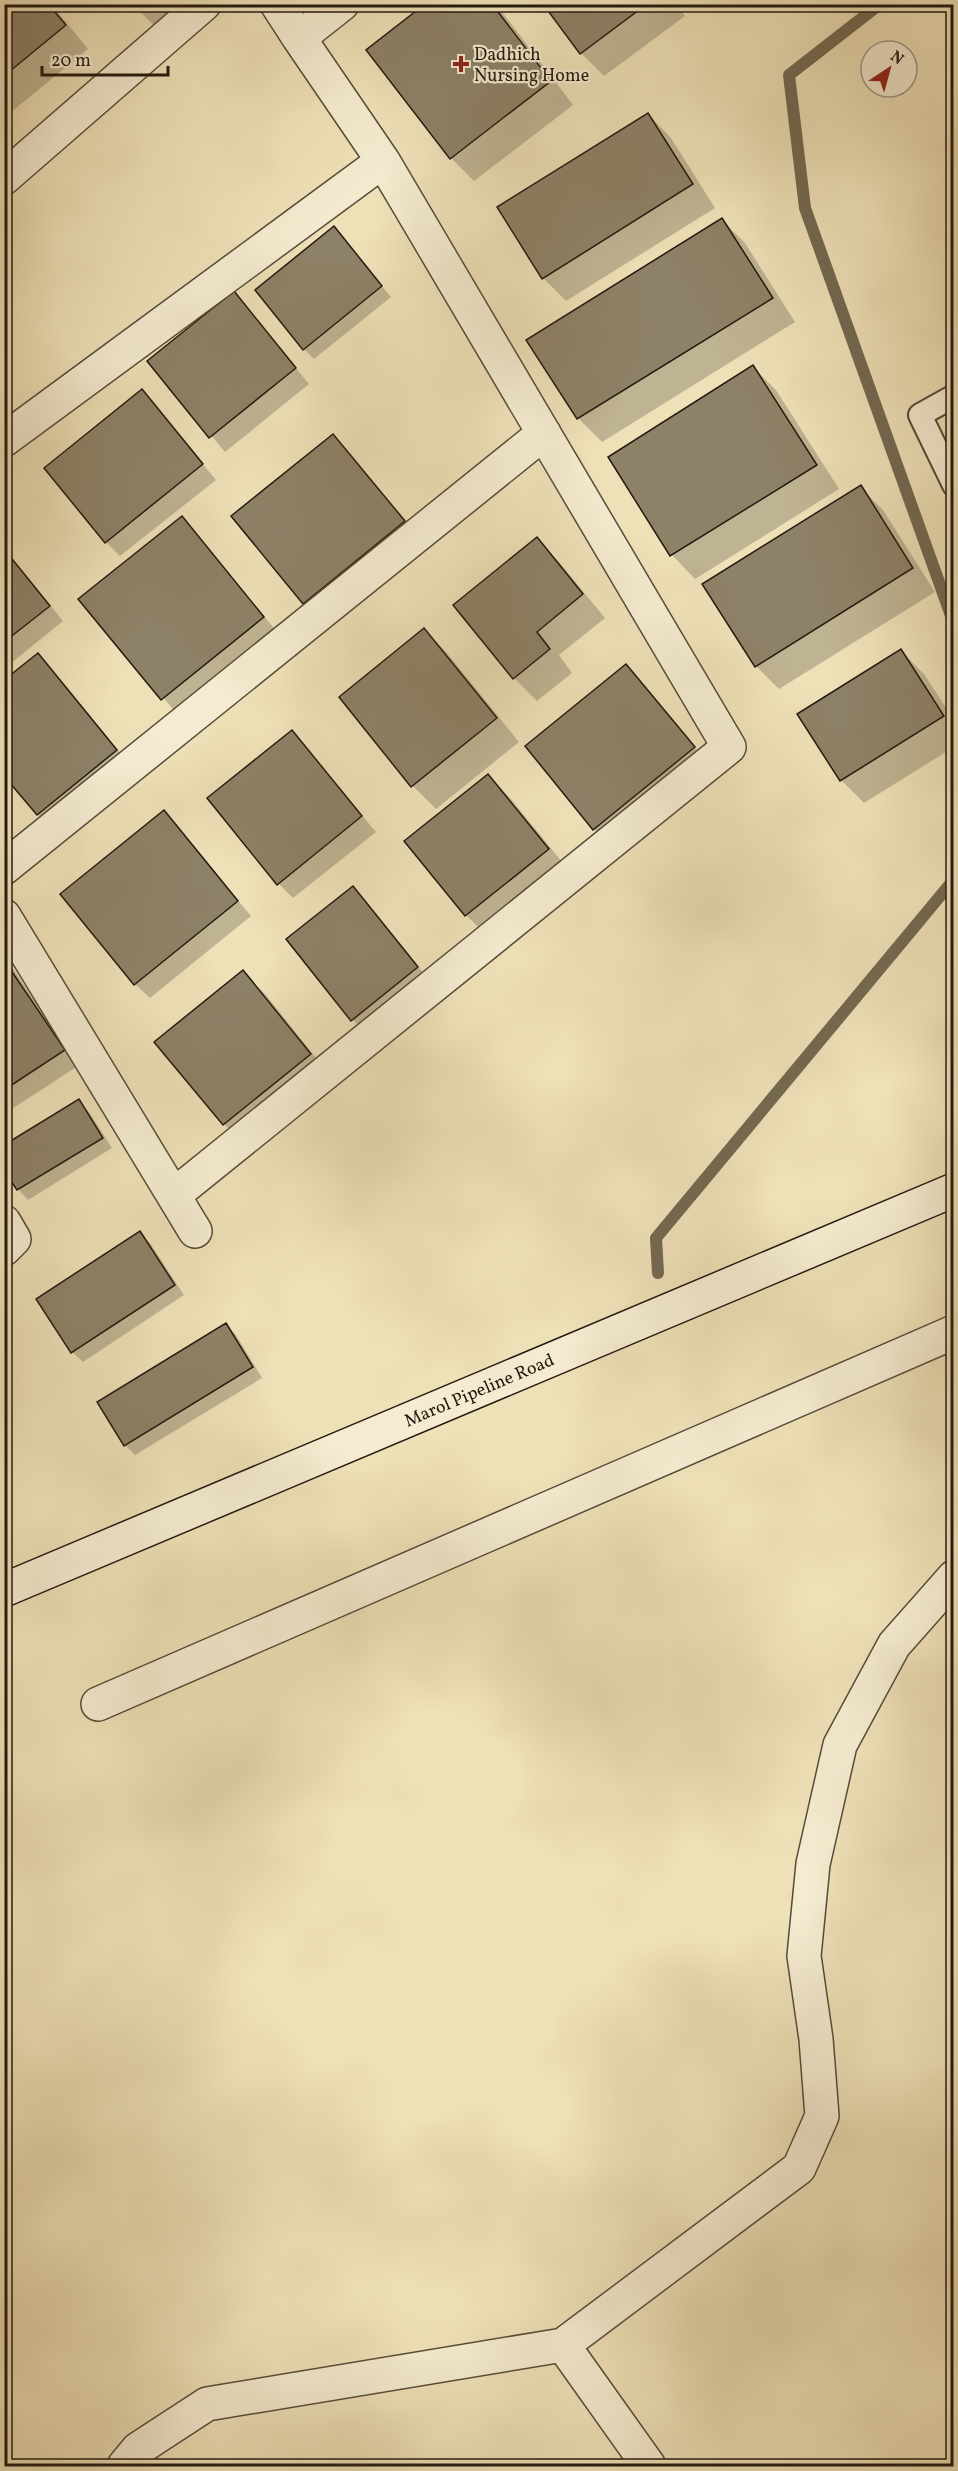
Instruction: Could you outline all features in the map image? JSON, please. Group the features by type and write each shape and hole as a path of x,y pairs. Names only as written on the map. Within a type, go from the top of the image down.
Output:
{"street":[{"path":"4,178 204,4"},
{"path":"174,1195 729,747 382,161 277,4"},
{"path":"299,38 342,4"},
{"path":"4,440 382,161"},
{"path":"4,868 544,434"},
{"path":"4,916 195,1231"},
{"name":"Marol Pipeline Road","path":"4,1590 954,1190"},
{"path":"4,1222 14,1239 4,1249"},
{"path":"98,1704 954,1332"},
{"path":"124,2466 138,2449 207,2404 563,2345 799,2168 822,2116 816,2039 804,1956 813,1864 840,1745 894,1645 954,1577"},
{"path":"563,2345 649,2466"}],"lane":[{"path":"954,396 920,415 954,485"}],"building":[{"path":"4,4 48,4 66,25 4,76"},
{"path":"425,4 492,4 551,81 450,159 366,50"},
{"path":"543,4 647,4 580,54"},
{"path":"648,113 693,184 542,279 497,207"},
{"path":"722,218 773,298 577,419 526,340"},
{"path":"334,226 382,286 303,350 255,290"},
{"path":"234,291 296,368 209,438 147,361"},
{"path":"753,365 817,465 670,556 608,457"},
{"path":"142,389 203,464 105,543 44,468"},
{"path":"333,434 405,521 303,604 231,516"},
{"path":"861,485 913,568 755,667 702,584"},
{"path":"182,516 264,617 161,700 78,599"},
{"path":"537,537 583,594 537,632 550,649 513,679 453,605"},
{"path":"4,549 50,606 4,642"},
{"path":"424,628 497,718 411,787 339,697"},
{"path":"901,649 944,716 840,781 797,714"},
{"path":"38,653 117,750 37,815 4,776 4,680"},
{"path":"626,664 695,747 593,830 525,746"},
{"path":"292,730 362,816 277,885 207,798"},
{"path":"488,774 549,849 465,916 404,841"},
{"path":"164,810 238,901 134,985 60,894"},
{"path":"353,886 418,967 351,1021 286,939"},
{"path":"4,960 65,1050 4,1090"},
{"path":"243,970 311,1054 223,1125 154,1042"},
{"path":"79,1099 103,1138 17,1190 4,1171 4,1145"},
{"path":"140,1231 175,1285 71,1353 36,1299"},
{"path":"226,1323 253,1367 124,1446 97,1402"}],"waterway":[{"path":"880,4 789,75 805,208 954,624"},
{"path":"658,1273 656,1238 954,877"}],"place":[{"name":"Dadhich Nursing Home","path":"461,64"}]}
